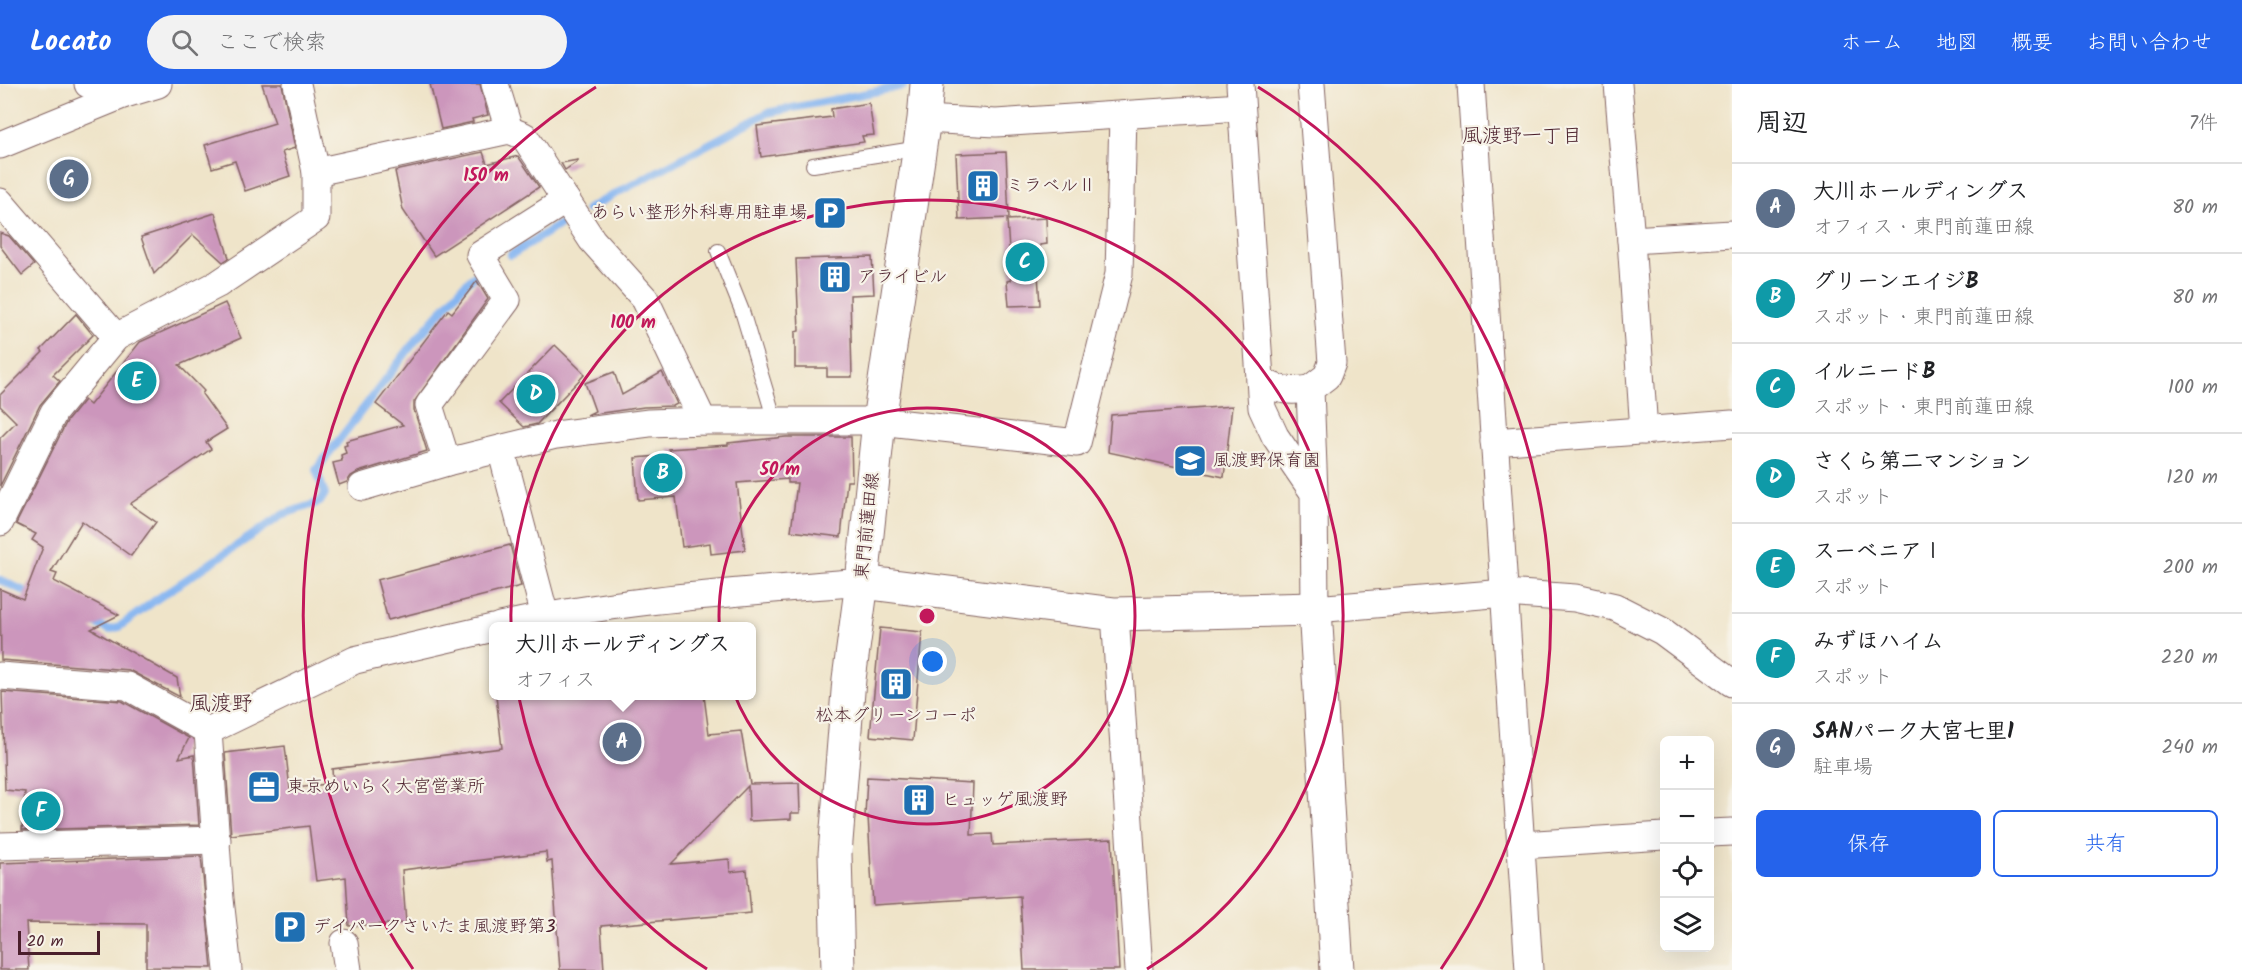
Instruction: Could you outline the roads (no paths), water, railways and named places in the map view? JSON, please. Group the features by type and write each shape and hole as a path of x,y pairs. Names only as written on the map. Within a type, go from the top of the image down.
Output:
{"main road":[{"name":"東門前蓮田線","path":"838,970 835,854 849,679 879,421 922,134 927,84"},
{"path":"862,582 1115,615 1315,609 1337,970"}],"street":[{"path":"88,84 125,94"},
{"path":"0,145 125,94 158,84"},
{"path":"1,515 54,412 116,337 218,284 316,218 316,172 297,84"},
{"path":"495,84 509,130"},
{"path":"1260,380 1276,389 1290,392 1310,389 1327,376 1332,363 1311,84"},
{"path":"1471,84 1528,970"},
{"path":"1618,84 1644,431"},
{"path":"922,134 996,123 1123,115 1241,95 1262,408 1275,436 1314,493"},
{"path":"362,487 447,462 556,435 649,423 879,421 1077,443 1119,274 1123,115"},
{"path":"316,172 509,130 524,136 592,240 645,298 703,421"},
{"path":"447,462 429,405 507,300 480,255 566,200"},
{"path":"0,202 116,337"},
{"path":"1631,240 1732,234"},
{"path":"1310,389 1315,609 1505,593 1575,598 1615,606 1662,631 1732,683"},
{"path":"1494,442 1732,424"},
{"path":"501,449 545,616"},
{"path":"520,622 545,616 691,597 862,582"},
{"path":"1115,615 1139,970"},
{"path":"208,731 355,660 489,629"},
{"path":"0,676 127,686 208,731"},
{"path":"208,731 228,970"},
{"path":"1714,833 1732,832"},
{"path":"1521,845 1660,836"},
{"path":"0,846 217,840"},
{"path":"344,943 348,970"}],"lane":[{"path":"813,165 922,134"},
{"path":"718,251 742,311 775,421"}],"waterway":[{"path":"587,209 767,113 903,86"},
{"path":"511,255 562,223"},
{"path":"90,621 109,630 119,627 284,514 320,502 325,494 316,470 416,340 465,284 481,271"},
{"path":"0,580 35,596"}],"place":[{"name":"SANパーク大宮七里1","path":"69,179"},
{"name":"ミラベルⅡ","path":"983,186"},
{"name":"あらい整形外科専用駐車場","path":"830,213"},
{"name":"イルニードB","path":"1025,262"},
{"name":"アライビル","path":"835,277"},
{"name":"スーベニアⅠ","path":"137,381"},
{"name":"さくら第二マンション","path":"536,394"},
{"name":"風渡野保育園","path":"1190,461"},
{"name":"グリーンエイジB","path":"663,473"},
{"name":"松本グリーンコーポ","path":"896,684"},
{"name":"大川ホールディングス","path":"622,742"},
{"name":"東京めいらく大宮営業所","path":"264,787"},
{"name":"ヒュッゲ風渡野","path":"919,800"},
{"name":"みずほハイム","path":"41,811"},
{"name":"デイパークさいたま風渡野第3","path":"290,927"}],"district":[{"name":"風渡野一丁目","path":"1522,137"},
{"name":"風渡野","path":"221,704"}]}
